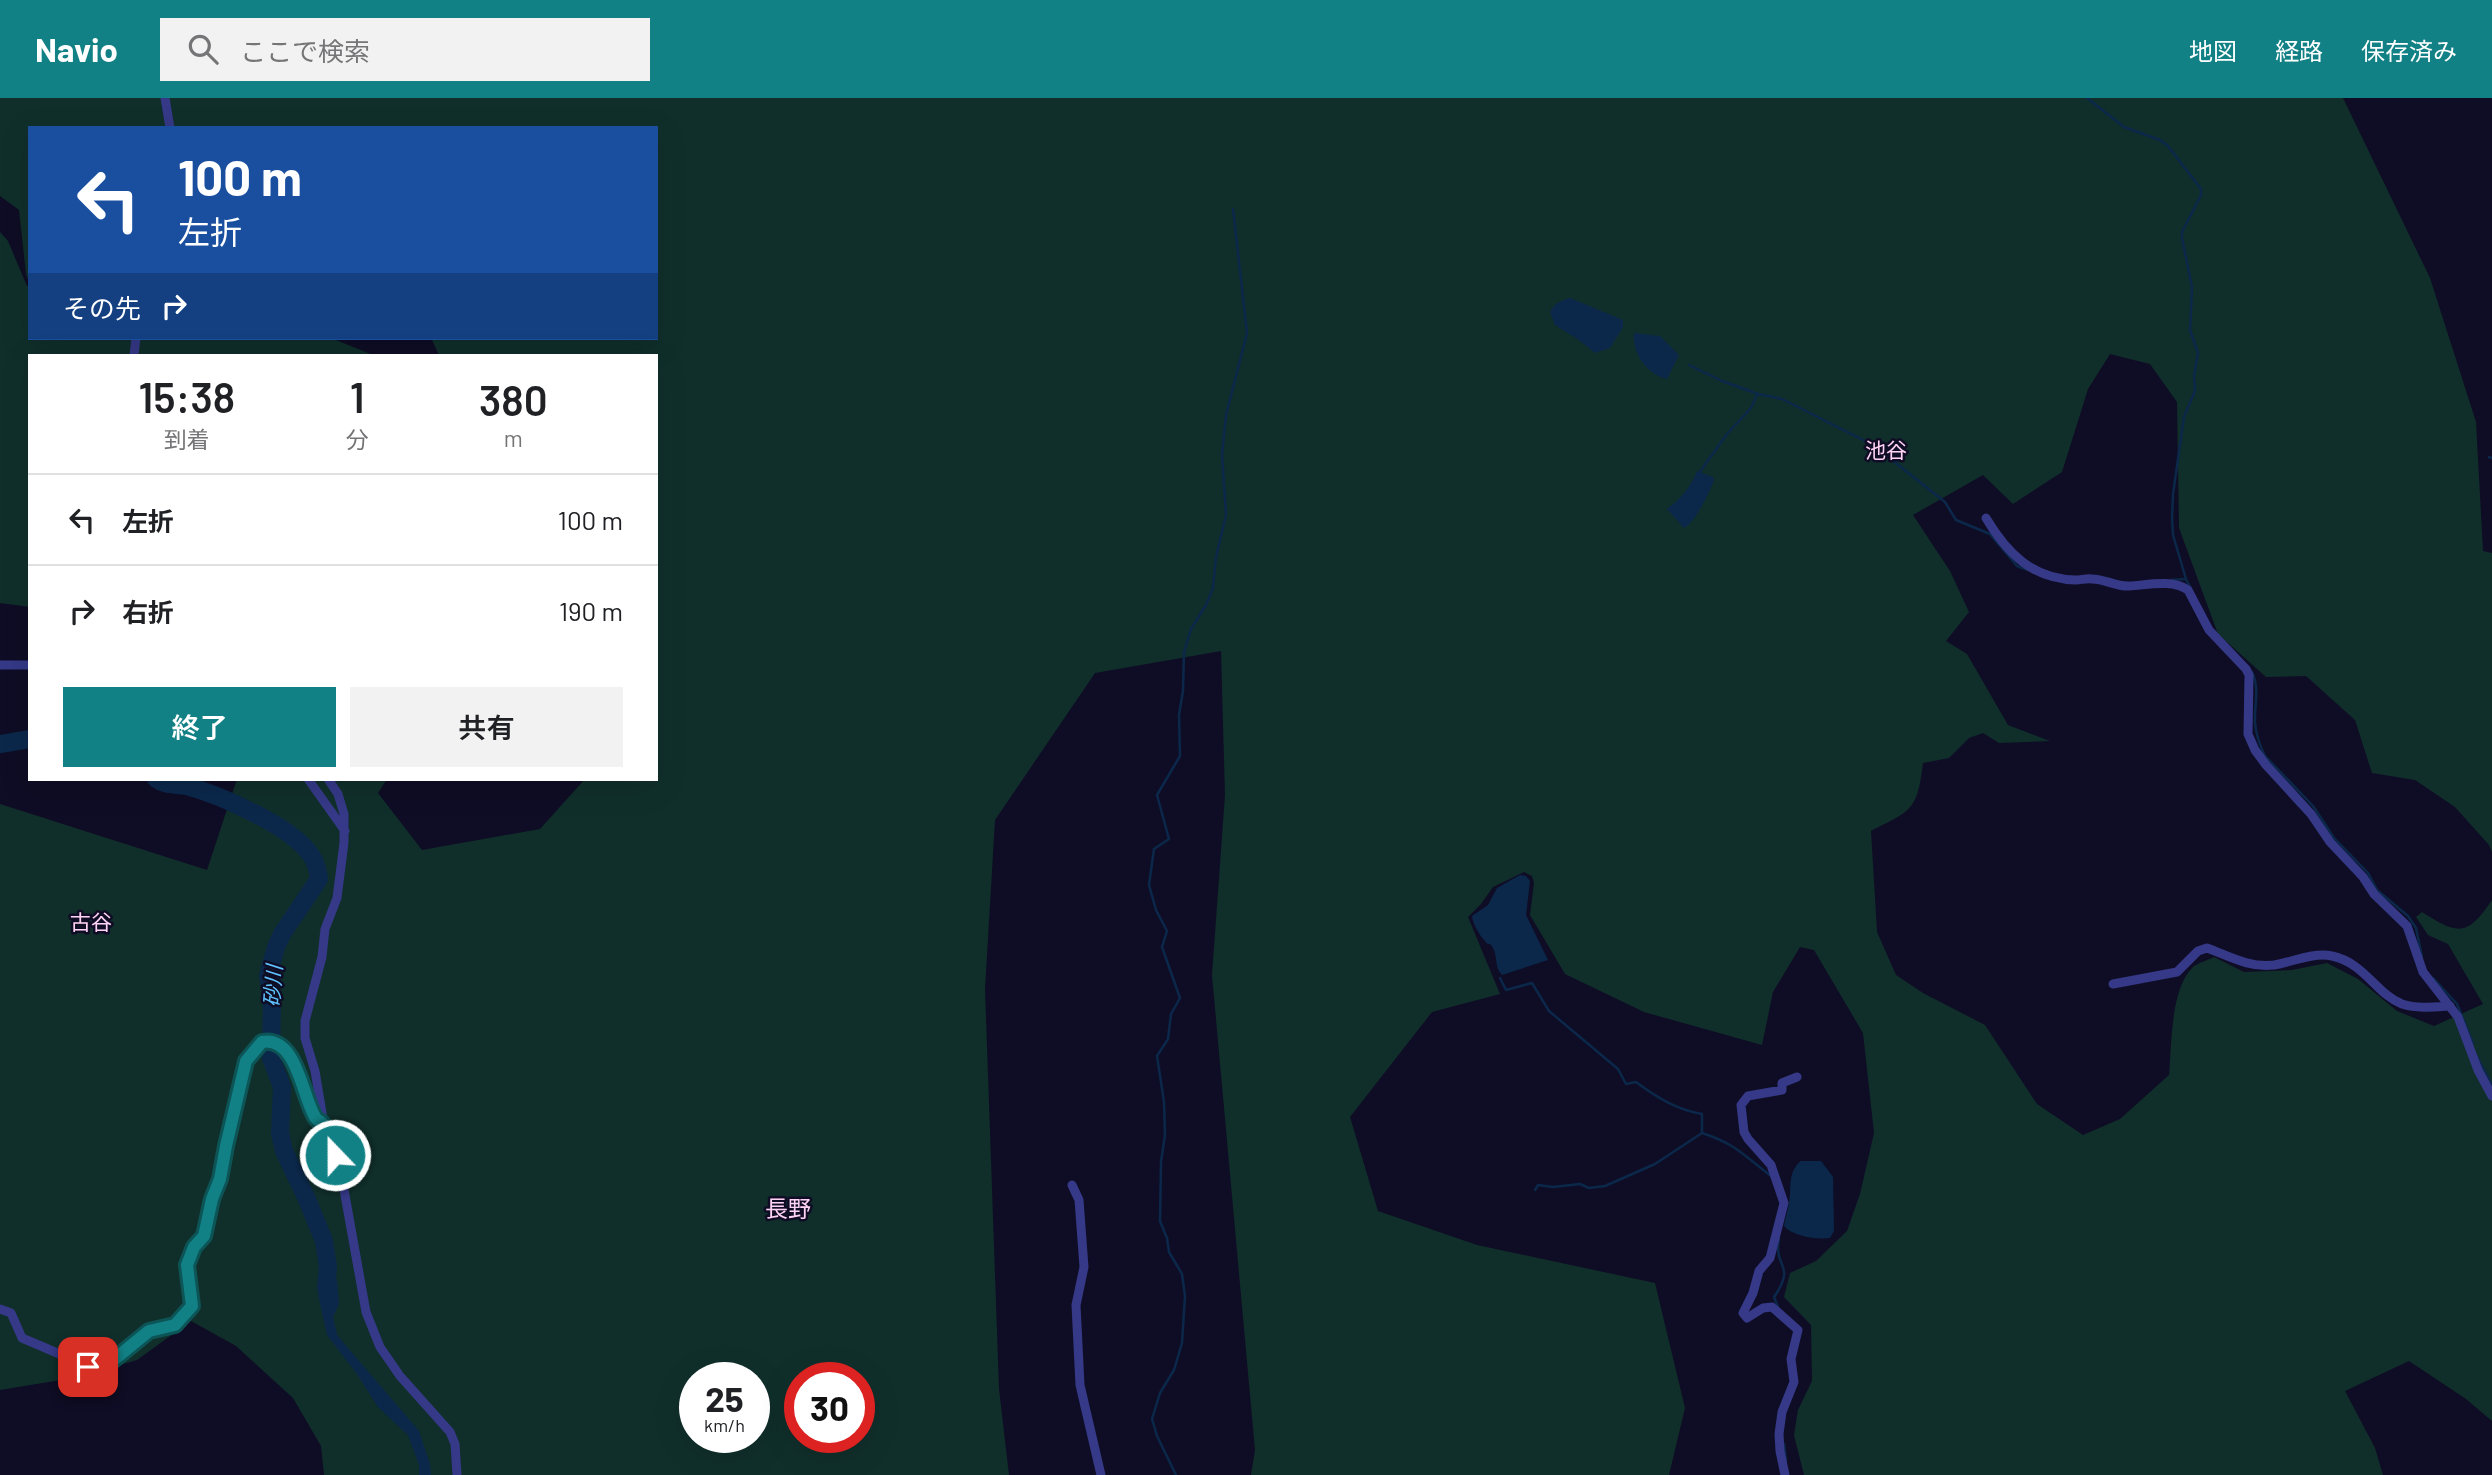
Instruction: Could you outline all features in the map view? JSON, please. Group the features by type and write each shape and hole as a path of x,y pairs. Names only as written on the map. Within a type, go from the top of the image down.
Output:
{"street":[{"path":"165,98 170,126"},
{"path":"1986,518 1999,540 2021,561 2057,577 2093,579 2120,585 2170,583 2188,590 2209,630 2249,675 2248,734 2255,750 2311,814 2330,842 2363,877 2374,894 2403,920 2410,932 2423,972 2458,1017 2474,1061 2492,1096"},
{"path":"0,665 28,665"},
{"path":"309,781 345,831"},
{"path":"329,781 338,794 344,814 345,831 337,898 325,929 322,957 305,1021 305,1038 315,1071 324,1125 343,1184 366,1312 380,1347 400,1376 450,1433 455,1444 457,1475"},
{"path":"2113,984 2177,972 2198,951 2207,948 2235,961 2258,965 2272,965 2319,955 2331,956 2358,967 2393,999 2403,1004 2450,1006"},
{"path":"0,1309 11,1313 22,1338 95,1369 105,1367 149,1331 175,1325 187,1314 192,1306 187,1265 194,1247 204,1236 212,1199 220,1179 246,1061 262,1042 270,1041 282,1047 298,1071 316,1118 324,1125"},
{"path":"1785,1475 1779,1434 1782,1412 1794,1382 1791,1359 1798,1330 1772,1307 1763,1308 1747,1318 1743,1314 1753,1293 1759,1270 1770,1258 1784,1203 1771,1165 1744,1132 1741,1105 1748,1096 1782,1090 1782,1083 1797,1077"},
{"path":"1072,1185 1079,1200 1084,1266 1076,1305 1080,1385 1101,1475"}],"green space":[{"path":"0,98 2343,98 2430,278 2476,422 2483,551 2492,553 2492,852 2489,845 2455,807 2415,780 2372,773 2355,720 2306,676 2266,677 2218,634 2179,528 2177,402 2150,364 2110,354 2088,389 2062,472 2013,504 1983,475 1913,515 1950,571 1969,612 1946,641 1967,654 2008,725 2050,741 1999,743 1983,733 1969,738 1949,758 1923,763 1918,791 1910,807 1871,831 1877,932 1896,975 1923,993 1985,1025 2037,1104 2083,1135 2120,1119 2169,1075 2176,1003 2185,977 2193,967 2214,957 2244,972 2292,970 2327,963 2358,979 2397,1011 2434,1026 2483,1004 2448,944 2428,935 2416,917 2422,912 2445,925 2461,928 2476,921 2492,900 2492,1421 2466,1399 2409,1361 2345,1391 2375,1448 2383,1475 1804,1475 1794,1435 1798,1410 1812,1381 1811,1325 1784,1297 1790,1273 1816,1261 1847,1231 1860,1194 1874,1133 1863,1033 1814,950 1800,947 1773,992 1762,1045 1644,1012 1565,974 1530,915 1534,883 1532,876 1524,872 1493,887 1468,917 1500,994 1432,1012 1350,1117 1378,1211 1477,1245 1655,1283 1685,1408 1669,1475 1251,1475 1255,1450 1212,975 1225,795 1221,651 1095,673 995,820 985,989 999,1389 1009,1475 324,1475 321,1446 293,1398 236,1346 191,1321 137,1360 79,1377 0,1390 0,804 207,870 236,781 386,781 378,793 422,850 540,829 583,781 658,781 658,354 439,354 432,340 658,340 658,126 28,126 28,280 19,210 0,196"},
{"path":"0,232 8,241 28,286 28,340 336,340 371,354 28,354 28,607 0,603"}],"water":[{"path":"1570,298 1623,320 1623,327 1610,348 1595,353 1555,325 1550,312 1558,303"},
{"path":"1634,333 1660,336 1679,355 1667,379 1653,373 1642,362 1635,348"},
{"path":"1697,471 1713,477 1714,480 1697,514 1684,528 1667,509 1685,492"},
{"path":"1520,875 1526,876 1530,881 1526,915 1548,960 1502,975 1493,948 1479,933 1472,916 1488,905 1497,888"},
{"path":"1801,1161 1821,1161 1833,1177 1834,1231 1830,1238 1805,1236 1784,1226 1792,1175"},
{"path":"331,1263 337,1281 339,1304 333,1317 337,1335 419,1431 431,1475 419,1475 419,1465 408,1435 378,1407 327,1335 318,1294 324,1265"}],"waterway":[{"path":"2087,98 2124,127 2160,140 2168,146 2201,189 2201,195 2182,232 2192,287 2190,330 2198,353 2194,376 2195,391 2184,417 2172,518 2173,535 2191,589"},
{"path":"1176,1475 1157,1436 1152,1419 1160,1393 1174,1370 1182,1343 1185,1296 1182,1274 1169,1252 1160,1221 1161,1162 1165,1135 1164,1102 1157,1056 1168,1039 1171,1014 1180,998 1162,947 1167,931 1156,910 1149,885 1154,849 1169,839 1157,795 1180,756 1179,715 1184,652 1191,629 1213,588 1216,557 1226,515 1222,454 1226,415 1247,333 1233,209"},
{"path":"1689,365 1722,381 1758,394 1782,399 1873,445 1945,502 1956,520 1990,534 2017,566 2028,570"},
{"path":"1699,473 1727,434 1751,408 1757,395"},
{"path":"2171,580 2185,579"},
{"path":"2252,672 2256,691 2258,740 2265,756 2313,806 2334,838 2368,873 2377,890 2408,916 2416,928 2422,957"},
{"name":"砂川","path":"0,744 28,739"},
{"name":"砂川","path":"159,781 201,790 254,813 301,843 312,856 316,866 319,879 282,934 268,976 272,1000 271,1058 282,1087 280,1133 284,1151 324,1241 328,1267 326,1288"},
{"path":"1500,978 1506,990 1532,983 1549,1011 1618,1069 1626,1084 1636,1082 1667,1102 1702,1114 1702,1133 1731,1146 1771,1176"},
{"path":"2433,978 2457,1004 2473,1043"},
{"path":"2477,1056 2492,1085"},
{"path":"1535,1190 1538,1185 1553,1187 1580,1184 1589,1188 1605,1186 1655,1164 1702,1133"},
{"path":"1778,1307 1774,1297 1784,1278 1779,1256 1779,1239"},
{"path":"1784,1444 1786,1461"}],"district":[{"name":"池谷","path":"1886,449"},
{"name":"古谷","path":"91,921"},
{"name":"長野","path":"788,1208"}],"route":[{"path":"88,1367 105,1367 149,1331 175,1325 192,1306 187,1265 194,1247 204,1236 212,1199 220,1179 246,1061 262,1042 276,1042 298,1071 316,1118 324,1125 335,1155"}]}
